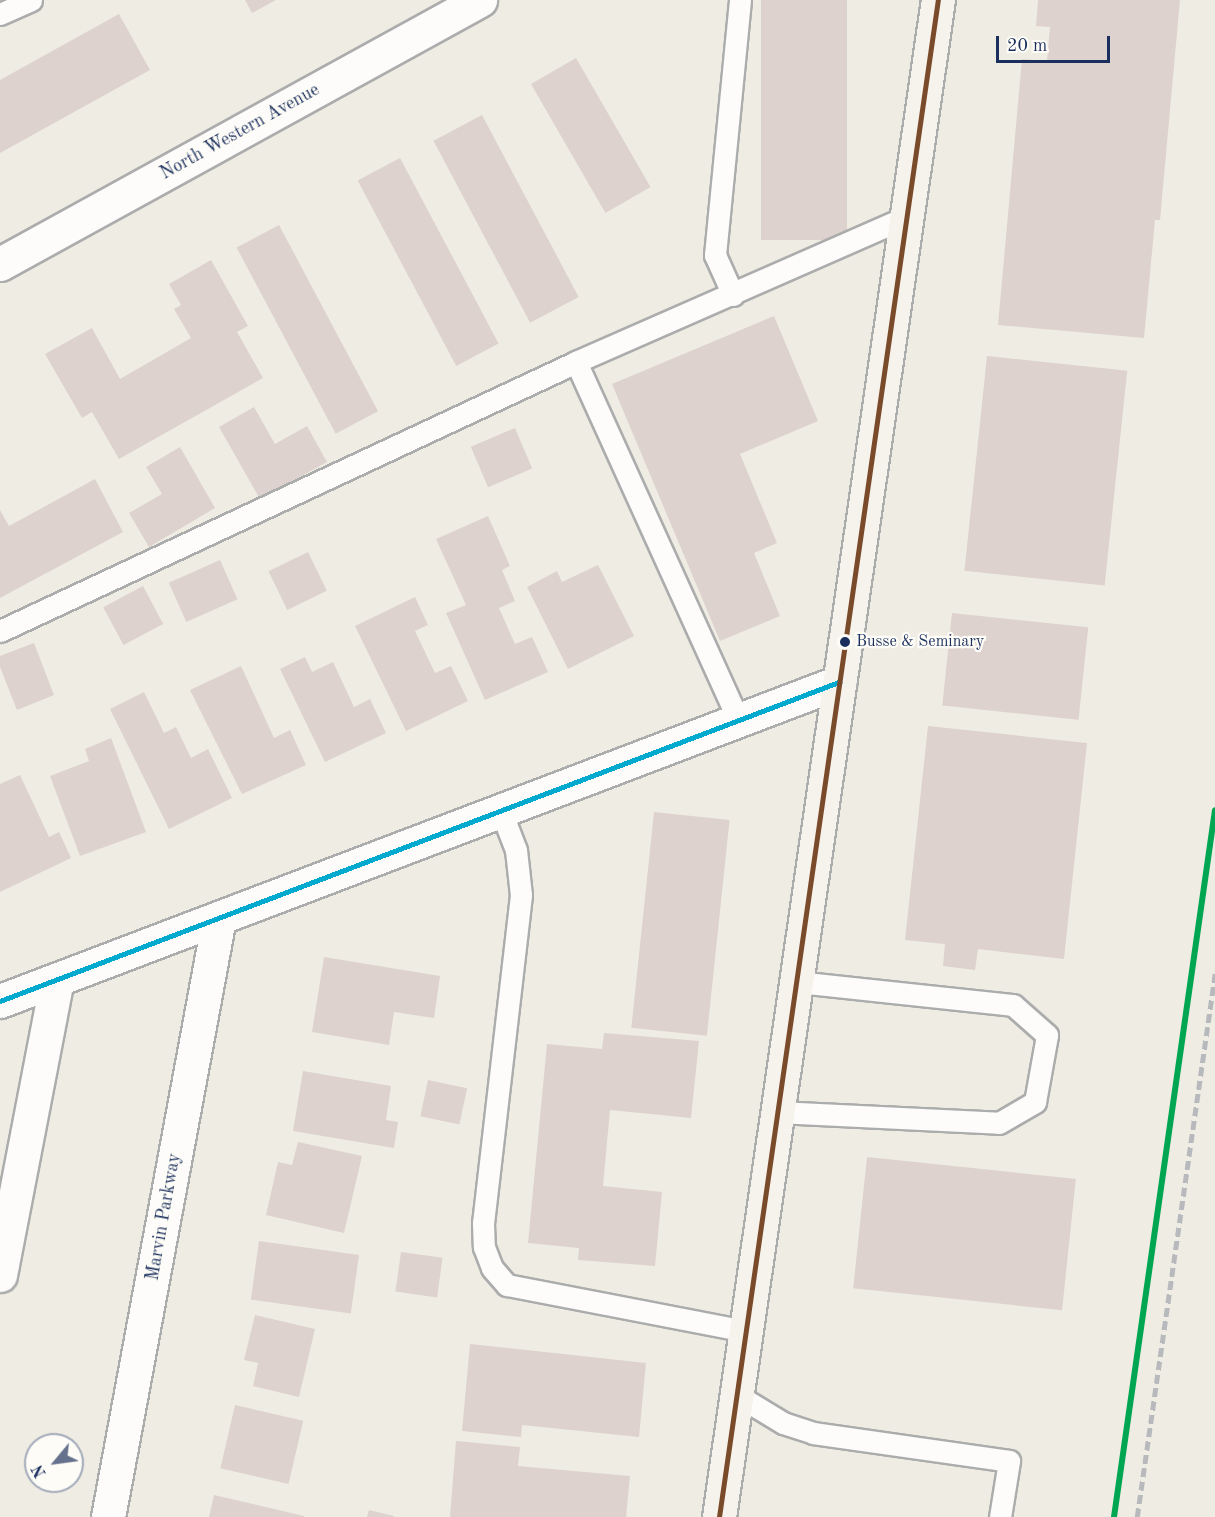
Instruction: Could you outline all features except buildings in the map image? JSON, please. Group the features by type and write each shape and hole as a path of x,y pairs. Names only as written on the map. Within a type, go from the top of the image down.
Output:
{"main road":[{"path":"719,1517 938,0"}],"street":[{"name":"North Western Avenue","path":"0,264 480,0"},
{"path":"0,1001 839,682"},
{"name":"Marvin Parkway","path":"108,1517 219,918"},
{"path":"0,1275 57,980"}],"lane":[{"path":"0,14 30,0"},
{"path":"733,295 715,255 740,0"},
{"path":"0,631 576,362 907,217"},
{"path":"576,362 739,721"},
{"path":"501,811 516,850 521,895 483,1223 484,1247 492,1269 507,1285 746,1331"},
{"path":"777,1112 999,1123 1035,1102 1047,1035 1013,1005 796,982"},
{"path":"737,1395 783,1423 813,1433 1009,1461 1000,1517"}],"railway":[{"path":"1137,1517 1215,974"}],"transit line":[{"path":"719,1517 938,0"},
{"path":"0,1001 839,682"},
{"path":"1114,1517 1215,810"}],"place":[{"name":"Busse & Seminary","path":"845,642"}]}
